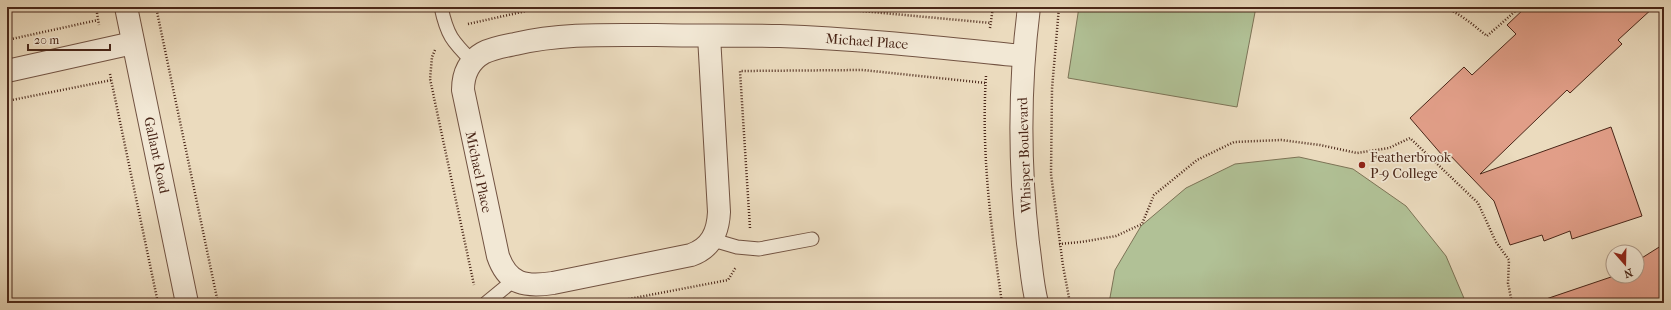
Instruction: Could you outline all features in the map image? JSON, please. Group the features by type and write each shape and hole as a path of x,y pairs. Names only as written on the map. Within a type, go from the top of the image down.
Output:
{"street":[{"name":"Gallant Road","path":"126,7 187,303"},
{"name":"Whisper Boulevard","path":"1029,7 1024,56 1021,128 1023,201 1037,303"},
{"name":"Michael Place","path":"514,280 501,265 498,256 463,90 463,81 466,71 472,61 484,53 500,47 553,37 578,35 820,38 884,42 1024,56"},
{"path":"514,280 524,284 536,286 561,282 691,255 706,247 713,240 719,222 719,212 709,36"},
{"path":"7,71 133,44"}],"lane":[{"path":"440,7 448,34 453,42 472,61"},
{"path":"713,240 748,249 769,248 812,239"},
{"path":"486,303 514,280"}],"path":[{"path":"96,7 158,303"},
{"path":"156,7 218,303"},
{"path":"818,7 991,23"},
{"path":"993,7 986,83 986,132 991,225 1002,303"},
{"path":"1059,7 1052,89 1051,174 1060,244 1070,303"},
{"path":"1442,7 1462,17 1487,36 1520,7"},
{"path":"7,40 98,20"},
{"path":"608,303 728,280 748,249 750,224 740,72 863,70 986,83"},
{"path":"7,101 112,80"},
{"path":"1060,244 1116,236 1142,224 1154,195 1197,160 1234,142 1281,140 1320,145 1357,153 1389,148 1410,138 1478,203 1496,242 1509,260 1508,283 1512,303"}],"green space":[{"path":"1079,7 1256,7 1237,107 1068,78"},
{"path":"1299,157 1353,169 1406,206 1446,256 1466,303 1109,303 1115,270 1141,226 1186,188 1235,164"}],"building":[{"path":"1526,7 1654,7 1618,40 1622,44 1570,93 1567,90 1480,174 1611,127 1642,216 1572,239 1570,231 1544,241 1542,235 1510,245 1494,201 1446,151 1442,155 1410,118 1464,67 1472,75 1516,34 1507,25"},
{"path":"1664,244 1664,303 1546,303 1546,299 1605,279 1605,284 1645,284 1645,256"}],"place":[{"name":"Featherbrook P-9 College","path":"1362,165"}]}
